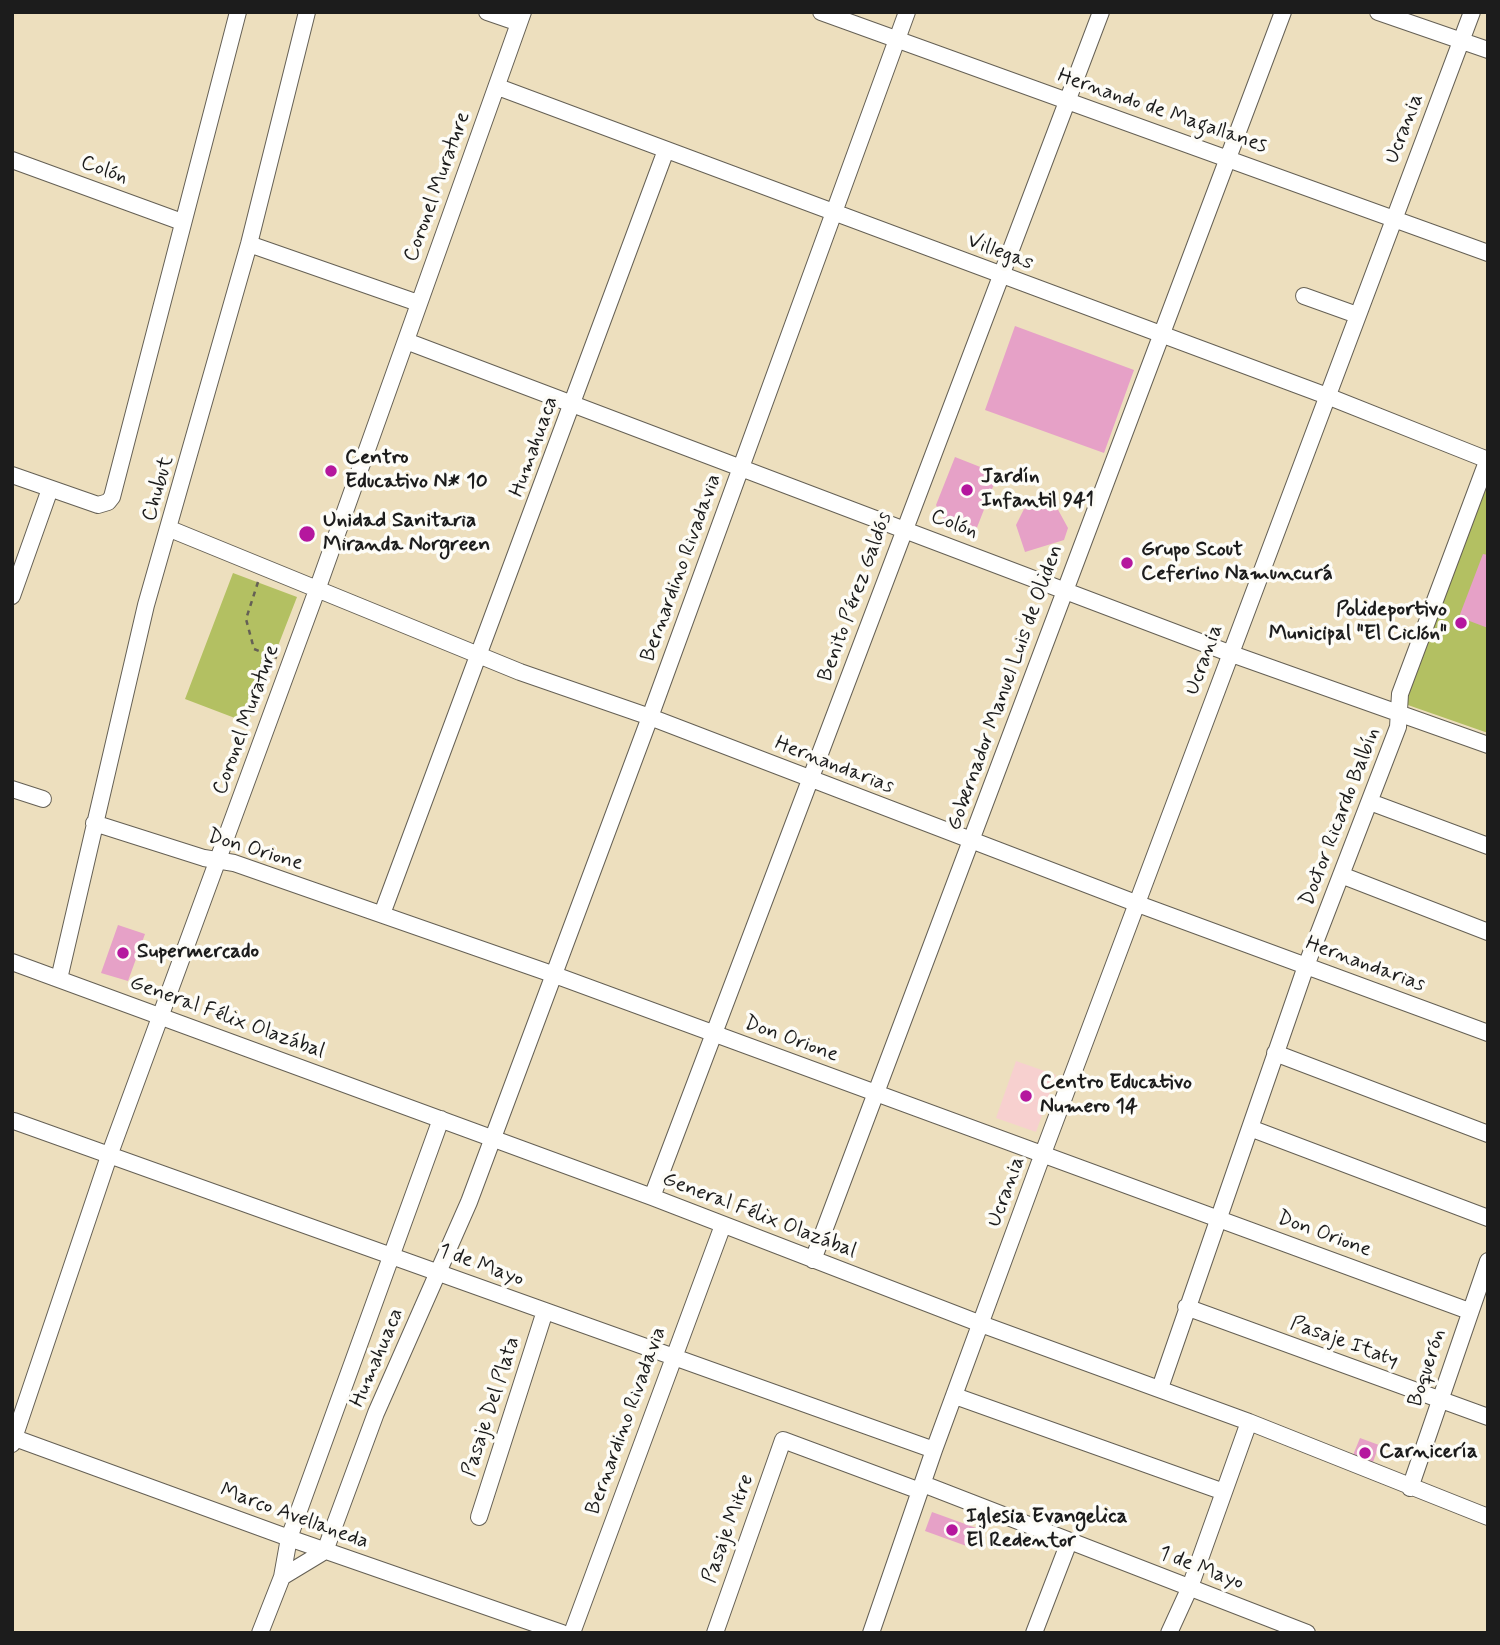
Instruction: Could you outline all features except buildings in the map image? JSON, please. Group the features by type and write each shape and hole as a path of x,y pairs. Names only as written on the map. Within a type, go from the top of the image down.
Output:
{"street":[{"name":"Chubut","path":"50,489 98,505 108,502 238,12"},
{"name":"Chubut","path":"59,979 146,605 170,529 249,244 307,12"},
{"path":"486,12 521,18"},
{"name":"Hernando de Magallanes","path":"821,12 1488,253"},
{"name":"Bernardino Rivadavia","path":"493,1137 650,718 907,12"},
{"name":"Benito Pérez Galdós","path":"652,1197 1101,12"},
{"name":"Gobernador Manuel Luis de Oliden","path":"813,1260 1283,12"},
{"path":"1378,12 1488,50"},
{"name":"Ucrania","path":"981,1324 1229,653 1472,12"},
{"name":"Coronel Murature","path":"13,1439 109,1156 317,590 521,18"},
{"name":"Villegas","path":"498,87 1327,396 1488,460"},
{"name":"Humahuaca","path":"382,914 666,150"},
{"name":"Colón","path":"12,160 182,222"},
{"path":"249,244 418,303"},
{"path":"1304,296 1357,315"},
{"name":"Colón","path":"406,341 1229,653 1488,746"},
{"name":"Doctor Ricardo Balbín","path":"1160,1388 1306,966 1398,727 1400,695 1488,460"},
{"path":"12,475 50,489 12,596"},
{"name":"Hernandarias","path":"170,529 479,656 650,718 1138,904 1488,1032"},
{"path":"12,789 43,799"},
{"path":"1370,802 1488,846"},
{"name":"Don Orione","path":"94,823 382,914 552,974 1469,1311"},
{"path":"1341,875 1488,932"},
{"name":"General Félix Olazábal","path":"12,962 493,1137 981,1324 1160,1388 1488,1517"},
{"path":"1275,1053 1488,1134"},
{"name":"Humahuaca","path":"260,1633 282,1577 289,1538 389,1256 441,1119"},
{"name":"1 de Mayo","path":"14,1121 934,1450"},
{"path":"1250,1128 1488,1218"},
{"name":"Humahuaca","path":"325,1551 376,1413 439,1272 493,1137"},
{"name":"Bernardino Rivadavia","path":"572,1633 723,1225"},
{"name":"Boquerón","path":"1410,1488 1488,1261"},
{"name":"Pasaje Itaty","path":"1186,1307 1488,1417"},
{"name":"Pasaje Del Plata","path":"479,1517 545,1311"},
{"path":"871,1633 981,1324"},
{"path":"955,1396 1224,1492"},
{"path":"1169,1633 1190,1587 1249,1422"},
{"name":"Marco Avellaneda","path":"13,1439 562,1633"},
{"name":"1 de Mayo","path":"783,1440 1069,1542 1307,1633"},
{"name":"Pasaje Mitre","path":"715,1633 783,1440"},
{"path":"1034,1633 1069,1542"},
{"path":"282,1577 325,1551"}],"path":[{"path":"262,569 246,619 254,649 290,663"}],"shaded area":[{"name":"Centro Educativo Numero 14","path":"1016,1061 1056,1075 1036,1132 996,1118"}],"green space":[{"name":"Polideportivo Municipal \"El Ciclón\"","path":"1488,480 1488,733 1405,704"},
{"path":"233,573 297,597 248,723 185,699"}],"place":[{"name":"Centro Educativo N* 10","path":"331,471"},
{"name":"Jardín Infantil 941","path":"967,490"},
{"name":"Unidad Sanitaria Miranda Norgreen","path":"307,534"},
{"name":"Grupo Scout Ceferino Namuncurá","path":"1127,563"},
{"name":"Polideportivo Municipal \"El Ciclón\"","path":"1461,623"},
{"name":"Supermercado","path":"123,953"},
{"name":"Centro Educativo Numero 14","path":"1026,1096"},
{"name":"Carnicería","path":"1365,1453"},
{"name":"Iglesia Evangelica El Redentor","path":"952,1530"}]}
